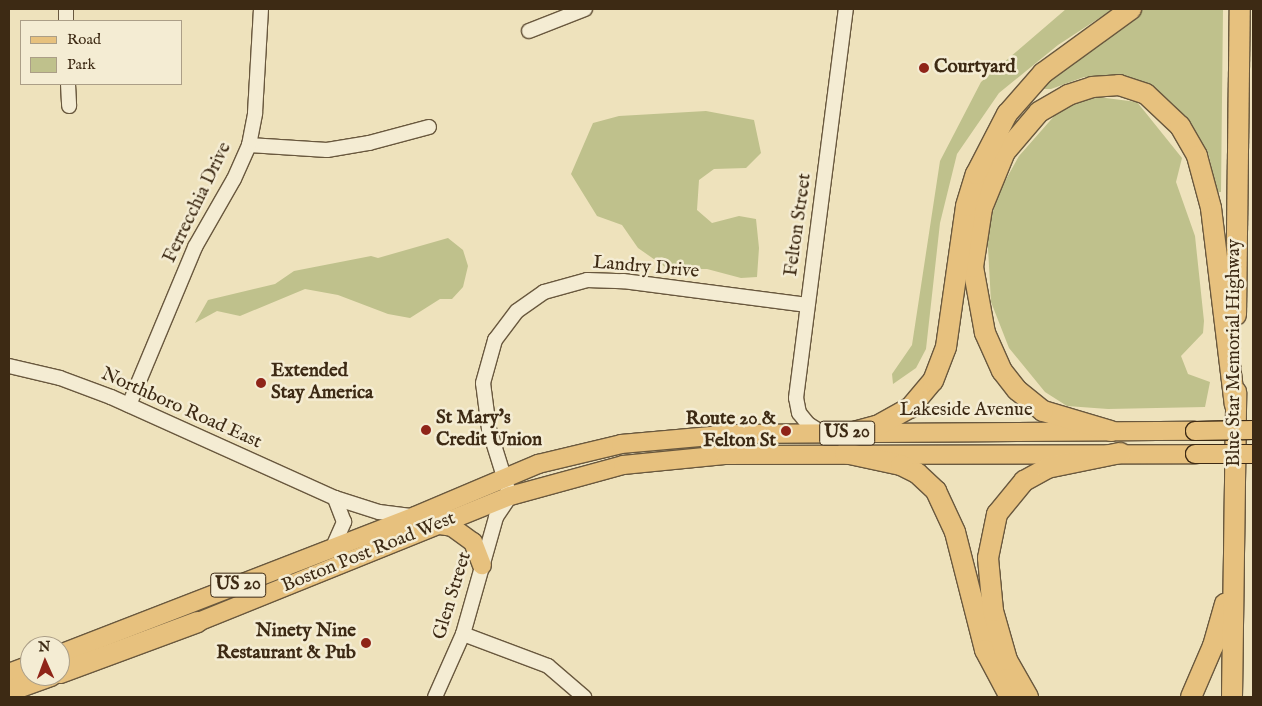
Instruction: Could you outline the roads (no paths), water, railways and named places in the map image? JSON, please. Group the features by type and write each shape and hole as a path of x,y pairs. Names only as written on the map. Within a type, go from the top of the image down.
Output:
{"highway":[{"path":"850,433 877,426 910,408 933,381 946,347 966,206 976,174 1007,114 1043,73 1131,9"},
{"name":"Blue Star Memorial Highway","path":"1232,697 1240,9"},
{"path":"1111,431 1043,411 1017,390 999,365 985,333 973,267 982,208 992,178 1009,146 1039,112 1068,95 1092,87 1119,85 1146,94 1180,126 1197,156 1211,208 1235,405"},
{"path":"845,453 901,465 917,473 936,491 955,532 985,650 1010,697"},
{"path":"1028,697 1007,660 993,611 988,558 997,514 1024,482 1047,468 1120,453"},
{"path":"1191,697 1220,624 1234,550"},
{"name":"Boston Post Road West","path":"70,669 198,622"},
{"path":"9,691 23,686"}],"main road":[{"name":"Lakeside Avenue","path":"504,477 554,460 638,441 734,434 1253,430"},
{"name":"US 20","path":"510,496 610,468 644,462 709,456 845,453 1253,454"},
{"name":"Boston Post Road West","path":"70,650 415,516 504,477"},
{"name":"Boston Post Road West","path":"198,622 510,496"},
{"path":"440,525 452,527 473,542 482,565"}],"street":[{"name":"Ferrecchia Drive","path":"129,405 196,247 234,179 249,145 255,113 261,9"},
{"path":"529,31 584,9"},
{"name":"Felton Street","path":"824,434 808,424 799,413 796,398 846,9"},
{"path":"68,85 69,106"},
{"path":"249,145 327,150 369,144 429,127"},
{"name":"Landry Drive","path":"504,477 487,416 485,374 500,332 523,306 544,292 568,283 600,280 807,305"},
{"name":"Northboro Road East","path":"9,366 60,378 129,405 335,498 379,512 415,516"},
{"path":"504,477 510,496"},
{"name":"Glen Street","path":"435,697 463,634 496,517 510,496"},
{"path":"332,549 344,522 335,498"},
{"path":"463,634 548,666 584,697"}],"place":[{"name":"Courtyard","path":"924,68"},
{"name":"Extended Stay America","path":"261,383"},
{"name":"St Mary's Credit Union","path":"426,430"},
{"name":"Route 20 & Felton St","path":"786,431"},
{"name":"Ninety Nine Restaurant & Pub","path":"366,643"}]}
